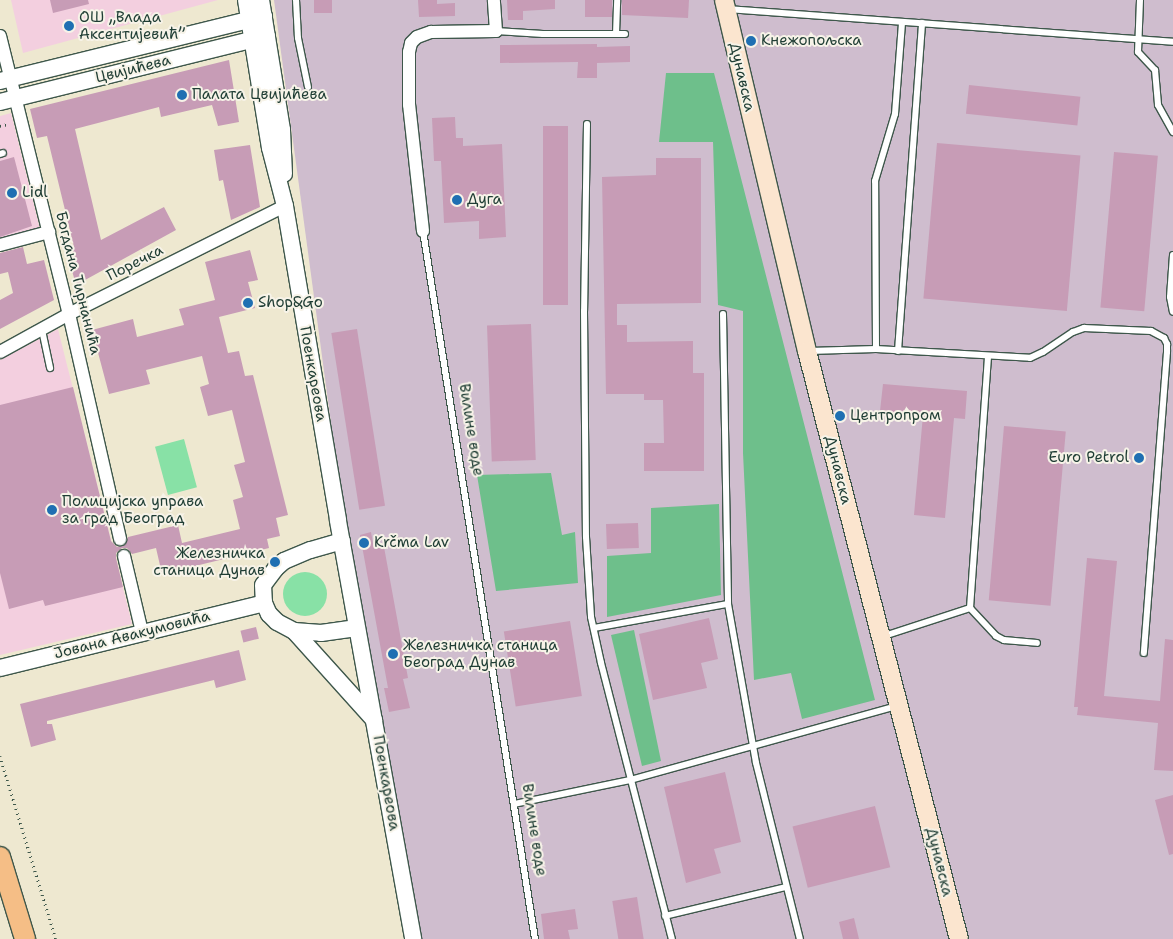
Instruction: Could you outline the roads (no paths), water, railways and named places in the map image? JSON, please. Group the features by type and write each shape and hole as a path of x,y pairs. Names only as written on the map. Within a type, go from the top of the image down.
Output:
{"main road":[{"name":"Дунавска","path":"725,4 807,352 959,939"},
{"path":"0,857 25,939"}],"street":[{"name":"Поенкареова","path":"246,0 258,11 260,37 282,130 285,206 357,628 413,939"},
{"path":"494,0 496,31"},
{"name":"Цвијићева","path":"5,80 258,11"},
{"name":"Вилине воде","path":"423,231 409,105 409,52 411,43 417,37 431,32 496,31"},
{"name":"Богдана Тирнанића","path":"0,36 8,100 49,232 120,539"},
{"name":"Цвијићева","path":"8,100 260,37"},
{"name":"Поречка","path":"0,352 42,330 70,319 285,206"},
{"path":"0,244 49,232"},
{"path":"342,542 310,550 284,561 263,585 264,604 269,614 277,622 294,631 374,720"},
{"path":"124,556 142,632"},
{"name":"Јована Авакумовића","path":"0,668 142,632 264,604"},
{"path":"294,631 321,633 357,628"}],"lane":[{"path":"296,0 298,38 308,87"},
{"path":"616,34 617,0"},
{"path":"1140,0 1136,39 1139,56 1155,70 1158,105 1173,132"},
{"path":"725,4 902,22 1173,42"},
{"path":"876,350 875,181 895,114 902,22"},
{"path":"898,351 922,23"},
{"path":"496,31 543,34 625,34"},
{"path":"587,124 584,311 586,537 594,628 630,780 672,939"},
{"name":"Вилине воде","path":"423,231 535,939"},
{"path":"1173,255 1170,296 1173,312"},
{"path":"722,314 728,604 753,746 800,939"},
{"path":"807,352 876,350 1030,358 1044,352 1073,332 1084,328 1151,331 1164,338 1167,344 1167,352 1144,653"},
{"path":"42,330 50,368"},
{"path":"988,357 970,608 996,636 1004,640 1037,643"},
{"path":"594,628 728,604"},
{"path":"881,637 970,608"},
{"path":"514,804 630,780 899,706"},
{"path":"665,916 786,887"}],"place":[{"name":"ОШ „Влада Аксентијевић”","path":"69,26"},
{"name":"Кнежопољска","path":"751,41"},
{"name":"Палата Цвијићева","path":"182,95"},
{"name":"Lidl","path":"12,193"},
{"name":"Дуга","path":"457,200"},
{"name":"Shop&Go","path":"248,303"},
{"name":"Центропром","path":"840,416"},
{"name":"Euro Petrol","path":"1139,458"},
{"name":"Полицијска управа за град Београд","path":"52,510"},
{"name":"Krčma Lav","path":"364,543"},
{"name":"Железничка станица Дунав","path":"275,562"},
{"name":"Железничка станица Београд Дунав","path":"393,654"}]}
